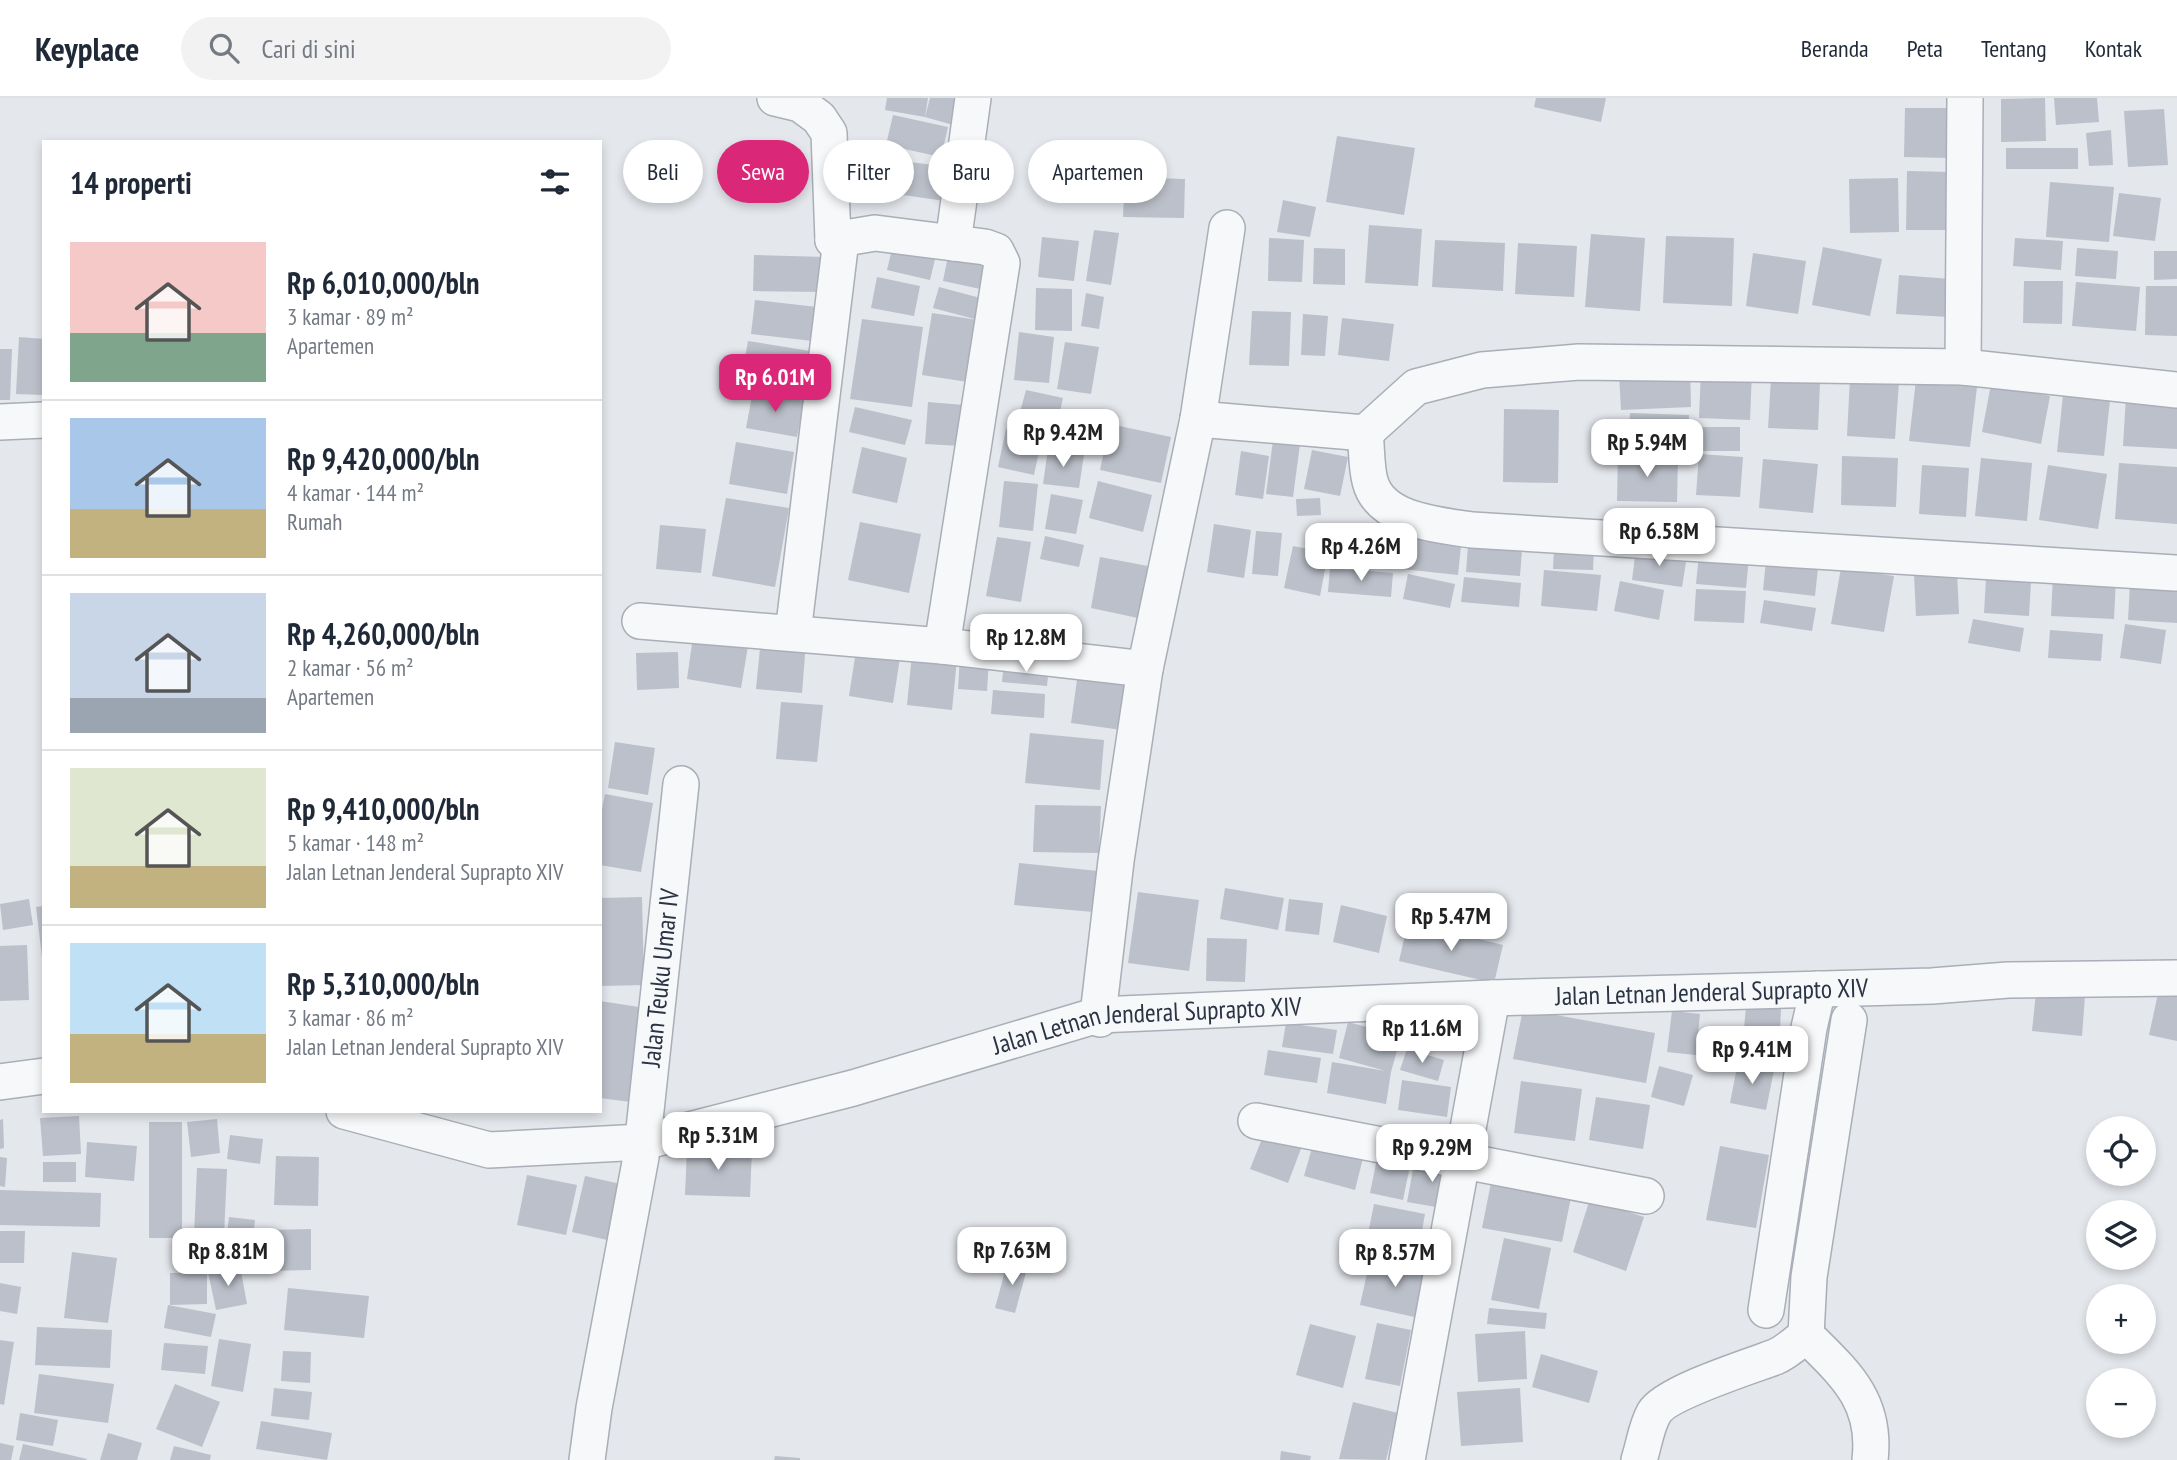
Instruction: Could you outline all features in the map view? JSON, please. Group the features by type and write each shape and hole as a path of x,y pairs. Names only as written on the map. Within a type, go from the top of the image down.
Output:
{"street":[{"path":"775,98 800,104 819,118 829,133 833,240 840,248 793,633"},
{"path":"953,243 973,98"},
{"path":"1963,367 1965,98"},
{"path":"1099,1017 1116,861 1145,669 1198,419 1227,228"},
{"path":"833,240 875,233 985,247 996,251 1002,263 942,646"},
{"path":"1198,419 1365,433 1416,387 1482,370 1579,362 1963,367 2177,390"},
{"path":"0,422 42,420"},
{"path":"1365,433 1370,483 1380,499 1398,513 1431,523 1472,530 2175,573"},
{"path":"640,621 942,646 1145,669"},
{"name":"Jalan Teuku Umar IV","path":"587,1460 594,1408 643,1142 681,784"},
{"name":"Jalan Letnan Jenderal Suprapto XIV","path":"351,1113 488,1150 643,1142 853,1088 1099,1017 1492,998 1932,986 2008,980 2177,978"},
{"path":"1766,1310 1809,1028 1818,989"},
{"path":"1407,1460 1492,998"},
{"path":"1849,1020 1809,1277 1806,1335 1844,1373 1865,1405 1871,1447 1870,1460"},
{"path":"0,1082 42,1076"},
{"path":"1256,1121 1646,1196"},
{"path":"1640,1460 1654,1411 1682,1391 1776,1356 1806,1335"}],"building":[{"path":"887,98 928,98 925,117 885,110"},
{"path":"930,98 961,98 953,125 925,117"},
{"path":"1536,98 1606,98 1601,122 1534,107"},
{"path":"2045,98 2046,141 2001,142 2001,99"},
{"path":"2054,98 2097,98 2099,122 2056,125"},
{"path":"1905,108 1950,108 1949,158 1904,157"},
{"path":"2164,109 2168,165 2128,167 2124,111"},
{"path":"893,115 948,127 945,140 928,140 928,154 914,151 914,140 887,140"},
{"path":"2111,130 2113,165 2089,166 2086,133"},
{"path":"1337,136 1415,148 1404,215 1326,202"},
{"path":"2006,148 2078,148 2078,169 2006,169"},
{"path":"914,163 928,164 928,199 914,197"},
{"path":"1907,171 1952,172 1951,230 1906,230"},
{"path":"1167,178 1185,179 1184,218 1123,217 1124,203 1167,203"},
{"path":"1898,178 1899,232 1850,233 1849,179"},
{"path":"2050,182 2114,187 2109,242 2046,237"},
{"path":"2119,193 2161,198 2155,241 2113,236"},
{"path":"1283,200 1316,207 1310,237 1277,232"},
{"path":"1369,225 1422,229 1418,286 1365,283"},
{"path":"1094,230 1119,233 1111,285 1086,281"},
{"path":"1591,234 1645,238 1640,311 1585,307"},
{"path":"1666,236 1734,238 1732,306 1663,303"},
{"path":"1042,237 1079,241 1074,281 1038,277"},
{"path":"1269,238 1304,240 1302,282 1268,281"},
{"path":"2015,238 2063,241 2061,270 2013,266"},
{"path":"1435,240 1505,243 1503,291 1432,287"},
{"path":"1518,243 1577,246 1574,297 1515,294"},
{"path":"893,245 936,255 930,280 887,270"},
{"path":"1823,247 1882,259 1870,316 1812,305"},
{"path":"1314,248 1345,249 1345,285 1313,284"},
{"path":"2077,248 2118,251 2116,279 2075,276"},
{"path":"949,251 992,260 985,290 943,281"},
{"path":"2154,251 2177,251 2177,279 2154,280"},
{"path":"1753,253 1806,261 1798,314 1746,306"},
{"path":"754,255 826,257 825,292 753,291"},
{"path":"1899,275 1951,279 1949,317 1896,314"},
{"path":"877,277 920,286 914,316 871,308"},
{"path":"2024,281 2063,281 2062,324 2023,323"},
{"path":"2076,282 2140,287 2136,331 2072,326"},
{"path":"2146,286 2177,286 2177,336 2145,335"},
{"path":"939,287 984,299 978,320 933,308"},
{"path":"1036,288 1072,289 1072,331 1035,330"},
{"path":"1086,293 1104,297 1099,329 1081,326"},
{"path":"755,300 817,307 813,341 751,334"},
{"path":"1252,311 1291,312 1289,366 1249,365"},
{"path":"932,313 978,320 968,382 922,375"},
{"path":"1303,314 1328,316 1325,356 1301,355"},
{"path":"1342,318 1394,324 1389,361 1338,355"},
{"path":"862,319 923,327 912,407 850,399"},
{"path":"1019,332 1054,337 1049,383 1014,380"},
{"path":"19,337 42,339 42,395 16,394"},
{"path":"748,341 810,351 804,390 741,381"},
{"path":"1065,342 1099,347 1091,394 1057,389"},
{"path":"0,349 12,349 10,400 0,400"},
{"path":"1701,369 1752,371 1750,420 1699,418"},
{"path":"1690,370 1691,407 1621,410 1619,373"},
{"path":"1850,378 1899,381 1895,439 1847,436"},
{"path":"1771,379 1820,382 1818,430 1768,428"},
{"path":"1916,380 1977,387 1970,447 1909,441"},
{"path":"1991,384 2050,396 2041,444 1982,432"},
{"path":"1026,390 1063,398 1057,425 1019,416"},
{"path":"753,391 804,401 797,437 746,428"},
{"path":"2063,395 2110,400 2104,456 2057,452"},
{"path":"2126,397 2177,400 2177,449 2123,446"},
{"path":"928,402 964,405 961,446 925,444"},
{"path":"855,407 912,420 905,445 849,432"},
{"path":"1504,409 1559,410 1558,483 1503,482"},
{"path":"1630,413 1689,415 1687,454 1628,451"},
{"path":"1110,424 1171,437 1161,483 1100,470"},
{"path":"1695,427 1740,427 1740,451 1695,451"},
{"path":"1006,429 1042,437 1034,475 998,467"},
{"path":"1273,440 1300,444 1293,497 1266,494"},
{"path":"736,442 794,452 787,494 729,484"},
{"path":"862,447 907,458 897,503 852,493"},
{"path":"1048,449 1084,454 1079,488 1043,484"},
{"path":"1312,450 1348,457 1340,496 1304,489"},
{"path":"1241,451 1269,456 1263,499 1235,495"},
{"path":"1699,454 1743,457 1740,497 1696,495"},
{"path":"1618,455 1678,457 1677,502 1617,501"},
{"path":"1842,456 1898,458 1896,507 1841,505"},
{"path":"1981,458 2032,463 2027,521 1975,516"},
{"path":"1763,459 1818,464 1813,513 1759,508"},
{"path":"2119,463 2177,467 2177,524 2115,519"},
{"path":"1922,465 1969,468 1966,517 1919,514"},
{"path":"2048,465 2107,474 2098,529 2039,520"},
{"path":"1004,481 1038,484 1033,531 999,527"},
{"path":"1098,481 1152,495 1143,532 1089,518"},
{"path":"1051,494 1083,500 1076,534 1045,529"},
{"path":"726,498 789,508 775,587 712,576"},
{"path":"1320,498 1321,515 1297,516 1296,499"},
{"path":"860,522 921,534 909,593 848,580"},
{"path":"1214,524 1251,530 1244,578 1207,572"},
{"path":"660,525 706,529 701,573 656,569"},
{"path":"1333,528 1375,532 1371,566 1329,562"},
{"path":"1407,530 1462,536 1458,575 1402,569"},
{"path":"1256,531 1282,533 1278,576 1252,574"},
{"path":"1045,536 1084,545 1079,567 1040,559"},
{"path":"997,537 1031,542 1021,602 986,596"},
{"path":"1293,546 1328,553 1320,596 1284,588"},
{"path":"1468,546 1522,550 1520,576 1466,572"},
{"path":"1554,549 1594,550 1593,570 1553,569"},
{"path":"1636,549 1687,556 1682,587 1632,580"},
{"path":"1699,554 1749,558 1746,588 1696,584"},
{"path":"1100,557 1148,566 1138,618 1091,608"},
{"path":"1766,561 1818,568 1815,596 1763,590"},
{"path":"1330,568 1393,573 1391,597 1328,592"},
{"path":"1841,568 1894,576 1884,632 1831,624"},
{"path":"1544,570 1601,575 1597,611 1541,606"},
{"path":"1957,572 1959,614 1916,616 1914,574"},
{"path":"1408,574 1455,584 1450,608 1403,599"},
{"path":"2053,575 2116,578 2114,619 2051,616"},
{"path":"1464,577 1521,583 1519,607 1461,602"},
{"path":"1986,579 2031,582 2029,616 1984,613"},
{"path":"1620,581 1664,590 1659,620 1614,611"},
{"path":"2130,583 2177,586 2177,623 2128,620"},
{"path":"1696,589 1746,591 1744,623 1694,621"},
{"path":"1764,600 1816,608 1812,631 1760,623"},
{"path":"1973,619 2024,628 2020,652 1968,643"},
{"path":"2125,624 2166,630 2161,664 2120,658"},
{"path":"2050,630 2103,634 2101,661 2048,658"},
{"path":"693,637 748,646 741,688 687,679"},
{"path":"761,638 806,642 802,693 756,689"},
{"path":"857,644 901,651 893,703 849,696"},
{"path":"678,652 679,688 637,690 636,653"},
{"path":"912,654 957,659 952,710 907,705"},
{"path":"960,656 989,658 987,691 958,689"},
{"path":"1004,662 1049,666 1047,686 1002,682"},
{"path":"1078,673 1129,680 1122,730 1071,723"},
{"path":"993,690 1045,694 1044,718 991,714"},
{"path":"781,702 823,705 817,762 776,759"},
{"path":"1030,733 1104,740 1100,790 1025,783"},
{"path":"615,742 655,748 648,795 608,788"},
{"path":"605,794 653,803 641,872 602,865 602,810"},
{"path":"1035,805 1101,806 1099,853 1033,852"},
{"path":"1019,863 1098,871 1094,912 1014,905"},
{"path":"1225,888 1284,898 1278,930 1220,919"},
{"path":"1138,892 1199,900 1189,971 1128,963"},
{"path":"642,897 644,985 602,986 602,898"},
{"path":"29,899 33,925 3,930 0,904"},
{"path":"1289,899 1323,903 1319,935 1285,931"},
{"path":"1341,905 1387,916 1379,953 1333,942"},
{"path":"42,906 42,957 36,907"},
{"path":"1408,922 1503,945 1494,983 1399,961"},
{"path":"1207,938 1247,939 1245,982 1206,981"},
{"path":"27,945 29,1000 0,1001 0,946"},
{"path":"2159,989 2177,992 2177,1041 2149,1035"},
{"path":"2036,992 2085,996 2082,1036 2032,1031"},
{"path":"602,1001 652,1009 638,1103 602,1098"},
{"path":"1746,1006 1781,1008 1780,1031 1744,1029"},
{"path":"1523,1009 1655,1033 1646,1083 1513,1059"},
{"path":"1672,1011 1700,1014 1696,1055 1667,1052"},
{"path":"1423,1018 1472,1027 1468,1052 1418,1044"},
{"path":"1348,1022 1401,1036 1386,1104 1327,1093 1332,1062 1386,1071 1339,1058"},
{"path":"1286,1023 1337,1030 1333,1054 1282,1047"},
{"path":"1743,1033 1788,1043 1783,1062 1739,1052"},
{"path":"1407,1049 1444,1060 1438,1081 1400,1070"},
{"path":"1268,1050 1321,1058 1317,1083 1264,1075"},
{"path":"1738,1062 1774,1070 1766,1110 1730,1103"},
{"path":"1659,1066 1693,1075 1684,1106 1651,1097"},
{"path":"1402,1080 1451,1087 1447,1117 1398,1110"},
{"path":"1521,1081 1582,1089 1575,1141 1514,1133"},
{"path":"1596,1097 1650,1105 1643,1149 1589,1140"},
{"path":"79,1116 81,1154 43,1156 40,1118"},
{"path":"3,1119 4,1148 0,1149 0,1120"},
{"path":"217,1119 220,1153 191,1157 187,1122"},
{"path":"149,1122 182,1122 182,1238 149,1238"},
{"path":"1265,1131 1302,1146 1288,1183 1250,1169"},
{"path":"230,1135 263,1139 260,1164 227,1159"},
{"path":"1314,1141 1364,1154 1355,1190 1304,1176"},
{"path":"87,1142 137,1146 134,1181 85,1177"},
{"path":"1720,1146 1769,1155 1756,1228 1706,1220"},
{"path":"687,1148 752,1150 750,1197 685,1195"},
{"path":"1378,1154 1411,1161 1403,1200 1370,1193"},
{"path":"276,1156 319,1157 318,1206 274,1205"},
{"path":"0,1157 7,1158 5,1187 0,1186"},
{"path":"1415,1159 1456,1166 1448,1209 1407,1202"},
{"path":"43,1162 76,1162 76,1182 43,1182"},
{"path":"197,1168 227,1169 224,1236 194,1235"},
{"path":"527,1175 577,1185 566,1235 517,1225"},
{"path":"585,1176 625,1185 612,1241 572,1232"},
{"path":"1492,1178 1572,1192 1562,1242 1482,1228"},
{"path":"0,1190 101,1193 100,1227 0,1225"},
{"path":"1590,1199 1644,1217 1626,1271 1573,1252"},
{"path":"1374,1204 1425,1214 1417,1259 1365,1249"},
{"path":"229,1217 255,1220 250,1264 224,1261"},
{"path":"311,1229 311,1270 265,1271 265,1230"},
{"path":"0,1231 25,1231 24,1263 0,1263"},
{"path":"1504,1238 1551,1248 1539,1309 1491,1300"},
{"path":"72,1252 117,1258 108,1323 64,1318"},
{"path":"1008,1260 1028,1265 1015,1313 995,1308"},
{"path":"1370,1260 1429,1273 1419,1318 1360,1305"},
{"path":"240,1266 247,1304 216,1310 208,1272"},
{"path":"170,1273 207,1273 207,1304 170,1305"},
{"path":"0,1283 21,1287 17,1314 0,1311"},
{"path":"288,1288 369,1296 364,1338 284,1330"},
{"path":"168,1305 216,1314 211,1337 164,1328"},
{"path":"1489,1308 1547,1313 1545,1329 1487,1324"},
{"path":"1377,1323 1411,1330 1400,1386 1365,1379"},
{"path":"1310,1324 1356,1336 1343,1388 1296,1375"},
{"path":"37,1327 112,1330 110,1368 35,1365"},
{"path":"1525,1331 1527,1379 1478,1382 1475,1334"},
{"path":"219,1339 251,1344 243,1392 211,1386"},
{"path":"0,1340 14,1342 4,1405 0,1404"},
{"path":"164,1343 208,1346 205,1374 161,1370"},
{"path":"283,1351 311,1352 310,1383 281,1381"},
{"path":"1541,1354 1598,1371 1589,1403 1532,1387"},
{"path":"39,1374 114,1384 108,1423 34,1413"},
{"path":"175,1384 220,1402 202,1447 156,1429"},
{"path":"274,1388 312,1392 309,1420 271,1416"},
{"path":"1520,1388 1523,1442 1461,1446 1457,1392"},
{"path":"1353,1402 1398,1413 1386,1460 1339,1459"},
{"path":"20,1413 58,1420 53,1446 16,1440"},
{"path":"261,1421 332,1433 327,1460 256,1449"},
{"path":"108,1433 142,1443 137,1460 100,1460"},
{"path":"0,1443 14,1446 11,1460 0,1460"},
{"path":"23,1444 87,1459 19,1460"},
{"path":"174,1446 211,1455 210,1460 170,1460"},
{"path":"1281,1451 1311,1456 1310,1460 1280,1460"},
{"path":"775,1456 800,1458 800,1460 774,1460"}]}
